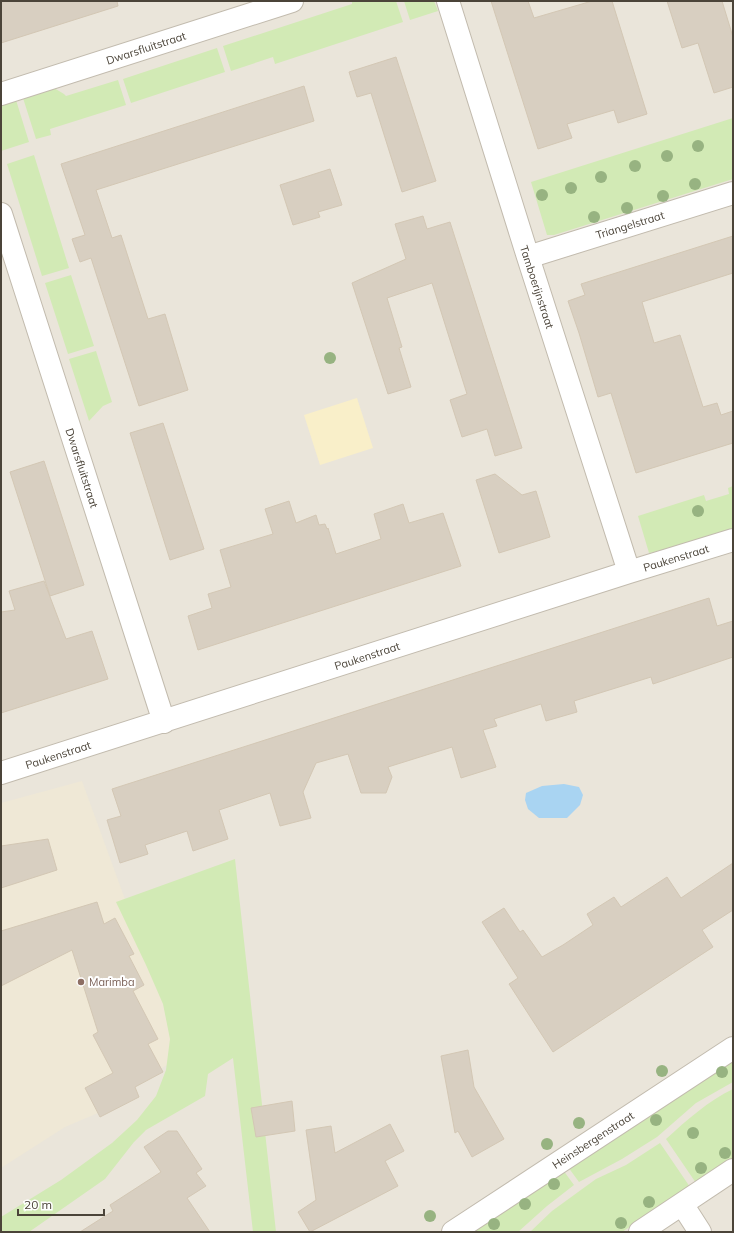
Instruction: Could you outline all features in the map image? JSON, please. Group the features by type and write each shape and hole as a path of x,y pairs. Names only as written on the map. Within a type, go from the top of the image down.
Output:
{"street":[{"name":"Dwarsfluitstraat","path":"1,94 292,1"},
{"name":"Tamboerijnstraat","path":"448,1 629,572"},
{"name":"Triangelstraat","path":"528,257 733,193"},
{"name":"Dwarsfluitstraat","path":"1,214 164,722"},
{"name":"Paukenstraat","path":"1,774 733,540"},
{"name":"Heinsbergenstraat","path":"453,1232 733,1048"},
{"path":"640,1232 733,1170"},
{"path":"682,1204 700,1232"}],"shaded area":[{"path":"1,1 733,1 733,1232 1,1232"},
{"name":"Marimba","path":"82,781 130,913 193,1050 133,1085 138,1096 65,1127 1,1168 1,803"}],"green space":[{"path":"352,1 396,1 403,22 275,64 273,57 231,71 223,46 352,4"},
{"path":"404,1 434,1 438,11 410,20"},
{"path":"217,48 225,72 131,103 123,79"},
{"path":"118,80 126,105 50,129 51,135 36,139 23,98 54,88 66,96"},
{"path":"16,100 29,142 1,151 1,106"},
{"path":"733,118 733,179 554,235 547,235 531,182"},
{"path":"34,155 69,268 42,276 7,164"},
{"path":"71,275 94,346 68,354 45,283"},
{"path":"96,351 112,402 103,406 89,421 69,359"},
{"path":"733,486 733,528 663,551 649,553 638,516 704,495 706,501 729,494 728,488"},
{"path":"235,859 276,1232 253,1232 233,1058 208,1074 205,1096 146,1130 134,1142 105,1179 29,1232 1,1232 1,1217 61,1180 112,1143 137,1120 156,1096 166,1070 170,1039 163,1004 116,902"},
{"path":"733,1057 733,1082 696,1103 657,1137 622,1159 579,1182 568,1167"},
{"path":"733,1089 733,1159 696,1183 666,1139 706,1105"},
{"path":"660,1143 690,1187 622,1232 530,1232 552,1211 596,1179 626,1165"},
{"path":"563,1170 574,1185 547,1206 518,1232 469,1232"}],"sand":[{"path":"357,398 373,448 320,465 304,415"}],"water":[{"path":"564,784 579,787 583,795 580,805 567,818 539,818 528,809 525,800 526,793 542,786"}],"building":[{"path":"1,1 117,1 118,6 1,43"},
{"path":"491,1 528,1 534,18 592,1 612,1 647,114 618,123 614,110 567,124 572,138 538,149"},
{"path":"667,1 722,1 733,37 733,87 714,93 698,43 682,48"},
{"path":"396,57 436,181 402,192 371,93 357,97 349,72"},
{"path":"304,86 314,121 96,190 112,238 121,235 148,319 165,314 188,390 139,406 91,258 80,262 72,239 85,235 61,164"},
{"path":"330,169 342,205 318,212 320,217 293,225 280,185"},
{"path":"423,216 427,229 450,222 522,448 495,456 487,429 462,437 450,400 467,394 432,283 387,298 402,347 399,348 411,387 388,394 352,283 406,259 395,224"},
{"path":"733,236 733,273 642,302 654,343 680,335 703,407 717,403 721,415 733,411 733,443 636,473 611,393 598,397 568,301 585,295 581,284"},
{"path":"163,423 204,549 170,560 130,433"},
{"path":"44,461 84,585 50,596 10,472"},
{"path":"495,474 522,495 536,491 550,537 499,553 476,480"},
{"path":"289,501 296,523 316,515 319,525 325,524 327,529 328,528 336,554 381,539 374,514 403,504 409,523 443,513 461,566 198,650 188,616 212,608 208,594 231,587 220,550 273,534 265,509"},
{"path":"44,581 66,639 92,631 108,679 1,713 1,612 15,610 9,591"},
{"path":"709,598 717,626 733,621 733,657 653,684 651,677 574,701 577,712 546,721 541,704 494,719 497,726 483,730 496,767 461,778 452,747 388,767 392,777 386,793 361,793 348,754 316,763 303,792 311,818 280,826 270,793 219,810 228,839 193,851 187,831 145,845 148,854 120,863 107,820 121,816 112,789"},
{"path":"48,839 57,870 1,888 1,846"},
{"path":"733,863 733,910 702,930 713,947 553,1052 509,984 518,978 482,922 504,908 520,932 523,930 542,957 593,925 587,914 614,897 621,907 667,877 681,898"},
{"path":"97,902 104,924 115,918 134,954 129,956 144,985 133,991 158,1039 148,1044 163,1072 135,1087 139,1097 100,1117 85,1088 113,1073 93,1035 98,1032 72,950 1,986 1,931"},
{"path":"468,1050 474,1087 504,1139 472,1157 458,1131 455,1133 441,1056"},
{"path":"292,1101 295,1131 256,1137 251,1108"},
{"path":"390,1124 404,1151 385,1161 398,1186 310,1232 298,1212 316,1200 306,1130 331,1126 335,1153"},
{"path":"168,1131 177,1131 202,1169 196,1173 206,1186 187,1198 210,1232 80,1232 113,1211 110,1205 161,1172 144,1147"}],"place":[{"name":"Marimba","path":"81,982"}]}
